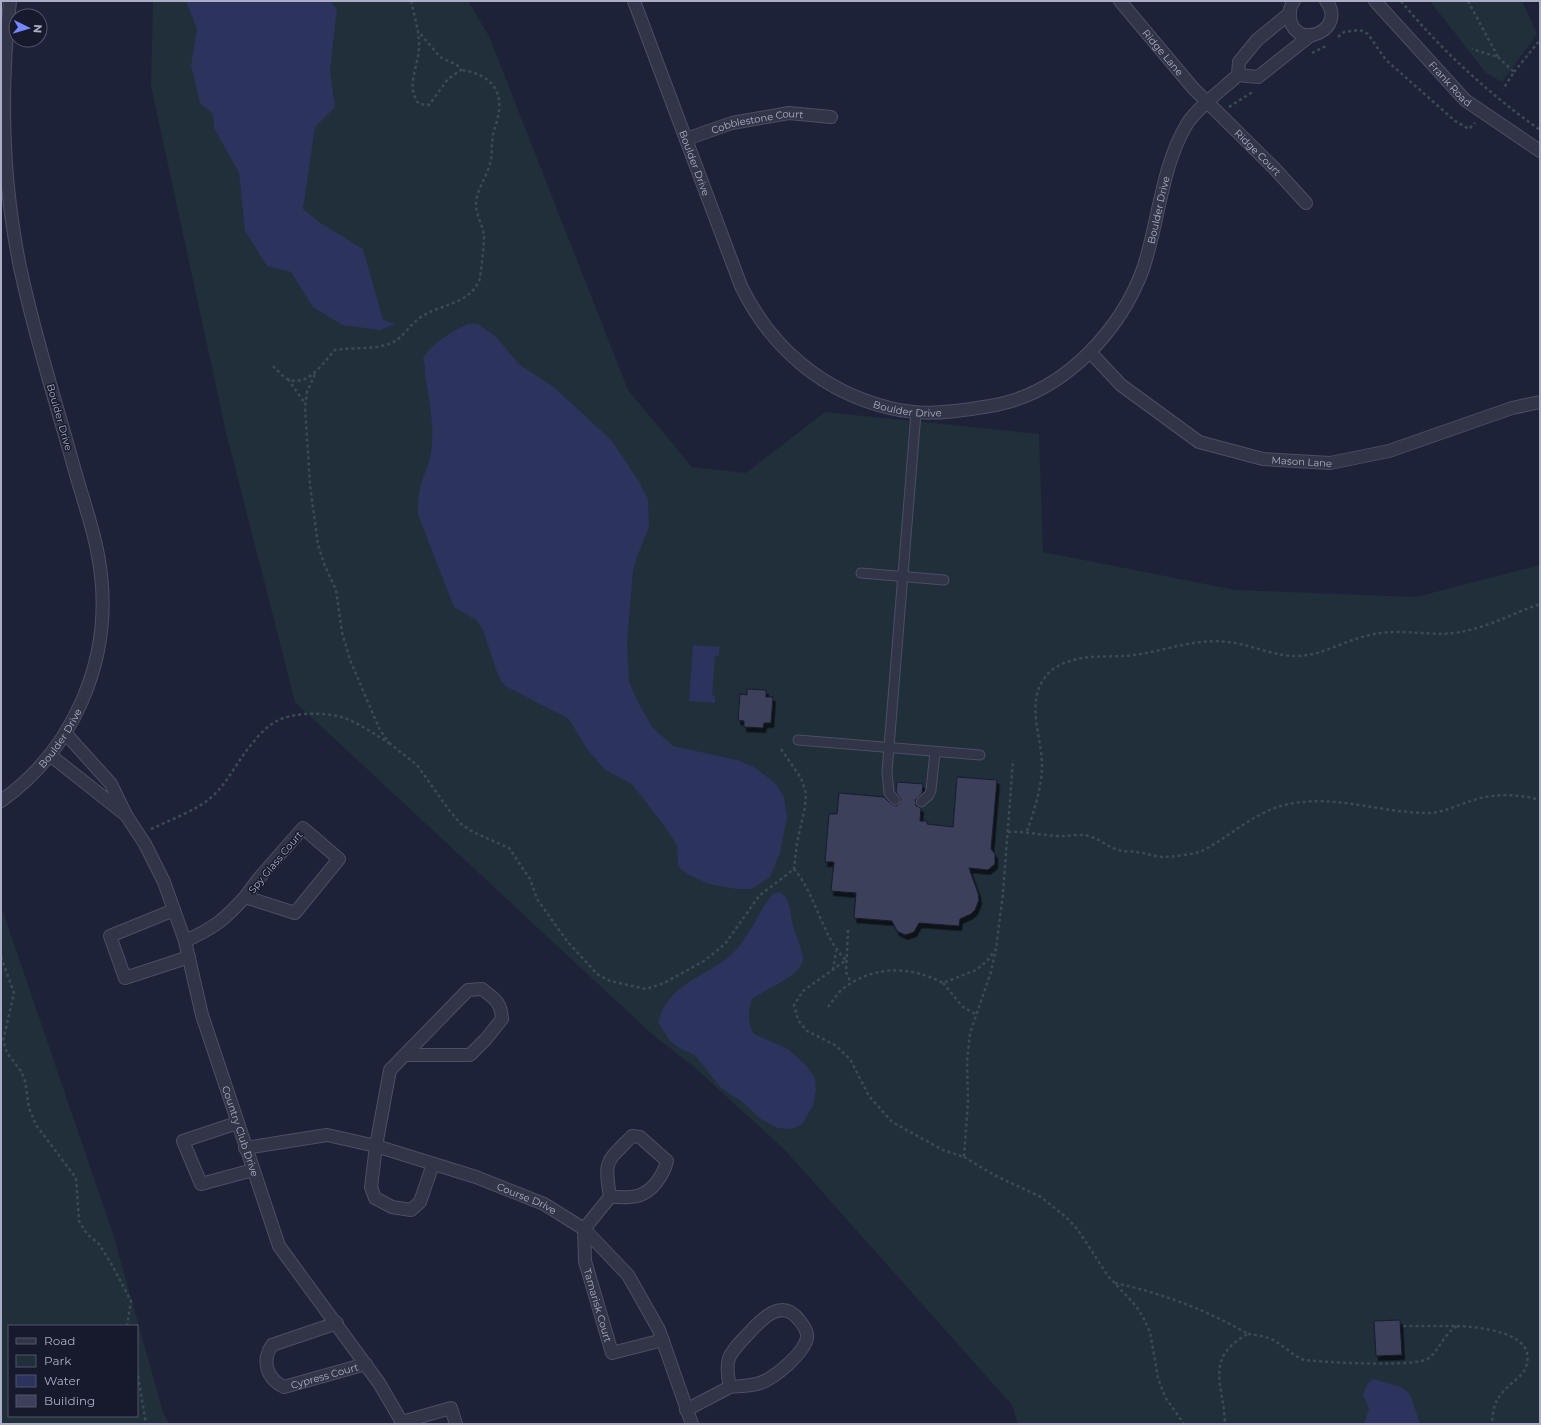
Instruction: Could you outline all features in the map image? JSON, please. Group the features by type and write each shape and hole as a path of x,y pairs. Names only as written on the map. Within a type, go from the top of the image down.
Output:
{"street":[{"name":"Boulder Drive","path":"1,801 34,773 50,755 66,734 83,701 94,671 102,624 103,589 98,553 28,302 15,243 7,186 3,130 5,48 10,1"},
{"name":"Boulder Drive","path":"634,1 741,286 760,319 776,340 794,359 833,386 878,406 916,413 940,414 1004,403 1033,392 1054,380 1090,352 1110,329 1133,292 1147,254 1176,145 1188,122 1238,75"},
{"name":"Ridge Lane","path":"1120,1 1208,103"},
{"path":"1294,1 1290,13 1291,23 1300,33 1312,35 1319,34 1329,25 1331,11 1326,1"},
{"name":"Frank Road","path":"1375,1 1465,100 1540,151"},
{"path":"1290,13 1257,40 1238,62 1238,75 1258,77 1312,35"},
{"name":"Ridge Court","path":"1208,103 1274,168 1306,203"},
{"name":"Cobblestone Court","path":"686,139 732,123 789,113 831,117"},
{"name":"Mason Lane","path":"1090,352 1121,385 1199,442 1263,459 1330,464 1389,451 1512,408 1540,402"},
{"name":"Country Club Drive","path":"66,734 111,784 126,815 139,835 164,882 185,941 202,1015 245,1148 279,1246 366,1364 379,1383 402,1423"},
{"name":"Country Club Drive","path":"50,755 126,815"},
{"name":"Spy Glass Court","path":"185,941 207,931 226,918 245,897 260,876 303,828 339,859 295,913 245,897"},
{"path":"174,910 110,936 125,978 188,957"},
{"path":"404,1055 470,1055 486,1039 502,1019 501,1008 496,1000 482,989 468,990 404,1055 390,1070 376,1146 371,1187 375,1198 392,1206 411,1210 420,1202 433,1164"},
{"path":"237,1123 183,1142 201,1184 253,1170"},
{"name":"Course Drive","path":"245,1148 327,1135 376,1146 476,1177 544,1204 584,1229 628,1275 659,1330 692,1424"},
{"path":"584,1229 610,1197 606,1172 608,1161 632,1136 640,1137 667,1161 665,1171 649,1192 637,1197 610,1197"},
{"name":"Tamarisk Court","path":"584,1229 585,1261 612,1353 663,1340"},
{"path":"686,1410 730,1387 760,1383 768,1379 799,1354 804,1345 807,1334 804,1326 795,1314 783,1310 770,1313 765,1316 733,1351 729,1356 727,1365 730,1387"},
{"name":"Cypress Court","path":"337,1323 272,1346 268,1351 266,1359 268,1372 273,1381 284,1387 366,1364"},
{"path":"402,1423 451,1408 456,1424"}],"lane":[{"path":"895,800 889,793 887,786 889,748 916,413"},
{"path":"861,573 944,580"},
{"path":"798,740 980,755"},
{"path":"921,802 929,795 931,790 935,752"}],"path":[{"path":"412,1 419,42 412,85 414,98 419,104 429,105 448,79 461,70"},
{"path":"1401,1 1424,29 1494,96 1540,130"},
{"path":"1468,1 1498,57 1514,72"},
{"path":"1334,40 1344,32 1360,30 1368,34 1386,60 1455,121 1470,129 1476,123"},
{"path":"389,743 379,728 350,660 342,632 336,590 325,566 318,545 305,432 305,402 314,374 335,350 351,347 373,348 391,344 407,332 421,317 455,303 471,292 480,281 484,236 477,217 476,201 492,157 493,135 499,110 498,97 486,77 461,70 457,65 440,57 418,31"},
{"path":"1503,89 1514,72 1540,40"},
{"path":"1310,54 1329,44"},
{"path":"1472,49 1498,57"},
{"path":"1232,105 1250,92 1258,90"},
{"path":"273,366 288,379 305,402"},
{"path":"288,379 300,380 314,374"},
{"path":"1027,831 1032,817 1042,769 1036,712 1037,695 1043,679 1055,667 1087,657 1132,655 1204,641 1243,644 1274,653 1296,656 1319,652 1369,635 1394,631 1453,633 1478,628 1508,618 1540,604"},
{"path":"139,835 208,801 230,777 259,736 275,721 299,714 322,714 341,717 353,722 389,743 417,765 449,810 461,824 473,832 509,848 530,879 537,899 562,934 584,961 597,974 610,981 646,989 664,983 685,972 704,961 725,944 737,929 749,908 759,896 794,869 806,793 801,778 781,749"},
{"path":"964,1156 968,1108 967,1062 970,1034 991,972 996,949 1008,832 1013,760"},
{"path":"1008,832 1027,831 1061,836 1091,836 1118,850 1163,857 1202,851 1241,825 1262,814 1299,802 1342,802 1364,807 1428,813 1439,812 1494,795 1528,796 1540,800"},
{"path":"794,869 805,882 836,950 846,960"},
{"path":"848,930 846,972 851,983"},
{"path":"943,983 976,970 996,949"},
{"path":"833,970 836,950"},
{"path":"1,957 14,993 3,1041 7,1053 20,1071 25,1081 29,1108 36,1125 76,1178 79,1221 87,1234 99,1244 131,1301 127,1325"},
{"path":"846,960 803,991 794,1005 798,1020 807,1031 836,1045 850,1059 869,1096 892,1122 943,1150 964,1156 994,1175 1041,1197 1078,1230 1114,1283 1136,1306 1143,1317 1150,1332 1158,1378 1165,1397 1184,1424"},
{"path":"828,1007 843,988 851,983 866,975 891,969 915,972 943,983 963,1007 977,1015"},
{"path":"1114,1283 1133,1287 1182,1303 1230,1324 1248,1334 1263,1336 1274,1341 1295,1356 1304,1360 1367,1364 1420,1363 1429,1358 1450,1331 1457,1326"},
{"path":"1402,1326 1474,1327 1500,1332 1516,1338 1524,1346 1527,1358 1525,1369 1497,1398 1493,1410 1492,1424"},
{"path":"1225,1424 1220,1394 1219,1364 1225,1351 1235,1341 1248,1334"},
{"path":"138,1376 146,1424"}],"green space":[{"path":"153,1 468,1 489,36 628,390 692,467 746,473 825,412 1039,434 1043,552 1236,590 1416,597 1540,565 1540,1424 1018,1424 1012,1405 785,1150 693,1066 653,1035 295,702 226,432 151,86"},
{"path":"1430,1 1522,1 1537,34 1502,82 1486,73"},
{"path":"1,906 114,1237 163,1412 169,1424 1,1424"}],"water":[{"path":"186,1 330,1 337,9 330,70 335,107 315,127 303,209 322,224 363,249 383,320 395,324 380,330 342,325 313,307 291,272 267,266 245,231 239,173 214,128 213,114 200,103 191,65 197,29"},
{"path":"467,324 478,324 495,336 520,365 555,388 612,441 640,483 648,500 649,527 633,571 627,643 629,681 636,698 652,727 673,746 737,760 754,767 775,783 784,797 787,817 780,853 770,877 752,889 737,889 709,884 687,874 678,866 677,845 632,784 605,770 587,749 569,719 505,686 499,678 483,630 476,620 454,607 418,515 419,492 429,461 432,439 431,411 423,358 431,347 448,334"},
{"path":"693,645 720,647 719,656 715,656 712,695 715,696 715,703 689,701"},
{"path":"779,892 783,894 789,904 793,926 802,952 802,964 791,976 752,999 749,1016 750,1025 754,1034 788,1049 806,1065 815,1078 816,1090 813,1106 802,1124 792,1129 778,1128 761,1119 742,1102 720,1087 695,1055 679,1048 670,1041 658,1022 671,997 681,988 713,968 735,951 745,938 772,894"},
{"path":"1373,1379 1395,1385 1407,1391 1413,1402 1420,1424 1364,1424 1369,1409 1363,1395 1368,1383"}],"building":[{"path":"747,689 766,690 766,697 773,697 771,723 764,723 763,728 744,727 744,721 738,720 740,694 747,695"},
{"path":"957,777 997,780 991,849 995,854 995,864 988,870 969,868 979,900 975,910 971,914 960,919 959,926 919,923 914,932 905,935 897,931 892,921 854,918 856,893 831,891 834,862 825,862 829,814 837,814 839,793 884,797 891,804 896,806 899,804 901,799 896,792 897,782 923,784 922,793 915,800 916,806 921,808 920,821 927,821 927,824 953,827"},
{"path":"1400,1320 1402,1355 1376,1356 1374,1321"}]}
